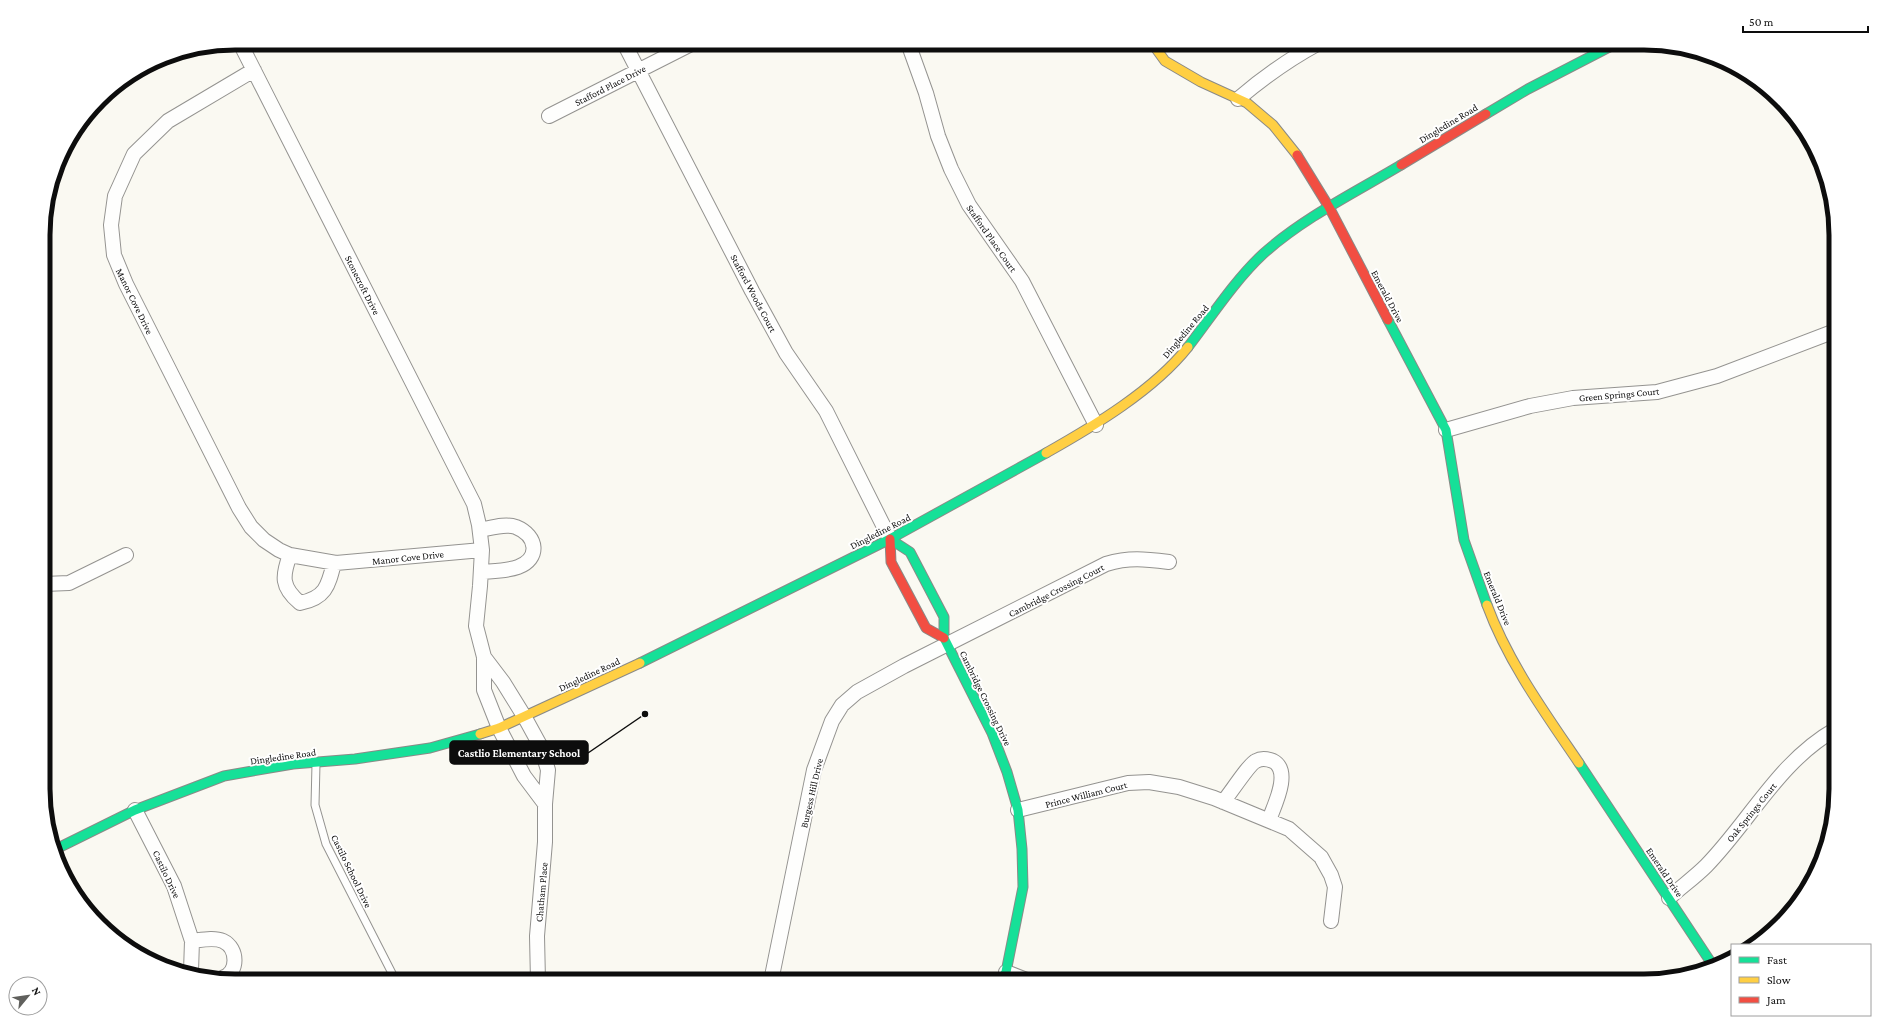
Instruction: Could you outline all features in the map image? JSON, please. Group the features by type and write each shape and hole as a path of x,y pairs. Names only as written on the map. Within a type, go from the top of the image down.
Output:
{"street":[{"name":"Stonecroft Drive","path":"244,50 292,141 474,504 480,530 482,550 476,626 484,657 484,690 500,728"},
{"name":"Stafford Woods Court","path":"628,50 782,346 814,391 843,441 890,539"},
{"name":"Stafford Place Drive","path":"550,116 679,50"},
{"name":"Stafford Place Court","path":"911,50 926,93 938,136 954,175 969,205 1022,280 1096,425"},
{"name":"Emerald Drive","path":"1157,50 1165,61 1201,82 1247,103 1273,125 1301,160 1329,207 1446,430 1464,540 1493,621 1518,668 1551,722 1711,962"},
{"path":"1238,99 1266,75 1305,50"},
{"name":"Dingledine Road","path":"59,847 135,810 224,776 293,764 430,748 500,728 635,665 890,539 1096,425 1150,384 1183,353 1249,268 1263,254 1296,228 1528,89 1603,50"},
{"name":"Manor Cove Drive","path":"254,70 168,120 134,154 115,196 111,225 114,255 126,284 239,508 250,527 264,540 290,555 339,564 482,550"},
{"name":"Green Springs Court","path":"1446,430 1530,406 1573,398 1657,392 1717,376 1829,333"},
{"path":"480,530 500,526 515,527 529,534 534,544 532,553 527,561 518,567 481,572"},
{"path":"890,539 892,562 926,628 946,641"},
{"name":"Cambridge Crossing Drive","path":"890,539 910,552 944,617 946,641 992,733 1007,772 1018,810 1022,849 1023,887 1004,974"},
{"path":"50,584 69,583 126,554"},
{"path":"290,555 284,578 291,595 300,603 314,600 323,593 330,578 334,563"},
{"name":"Cambridge Crossing Court","path":"946,641 1106,564 1123,559 1138,558 1169,562"},
{"name":"Burgess Hill Drive","path":"772,974 814,770 832,721 842,705 857,692 946,641"},
{"name":"Stonecroft Drive","path":"484,657 503,682 524,716"},
{"name":"Chatham Place","path":"524,716 540,748 548,770 545,804 545,842 537,936 538,974"},
{"path":"500,728 524,776 545,804"},
{"name":"Oak Springs Court","path":"1669,898 1706,866 1787,768 1818,739 1829,733"},
{"path":"1223,802 1255,761 1268,759 1277,763 1281,770 1282,786 1269,820"},
{"name":"Prince William Court","path":"1018,810 1128,782 1149,782 1179,787 1223,802 1289,829 1321,857 1331,875 1335,887 1331,921"},
{"name":"Castilo Drive","path":"135,810 174,886 192,941 191,969"},
{"path":"192,941 216,939 227,944 234,955 234,966 230,974"}],"lane":[{"name":"Castilo School Drive","path":"316,762 315,805 326,844 392,974"}],"traffic: fast":[{"path":"1486,114 1528,89 1603,50"},
{"path":"1188,347 1243,275 1278,241 1312,217 1401,165"},
{"path":"1388,320 1446,430 1464,540 1487,605"},
{"path":"640,663 890,539 1046,453"},
{"path":"890,539 910,552 944,617 944,638 992,733 1007,772 1018,810 1022,849 1023,887 1005,974"},
{"path":"59,847 135,810 224,776 293,764 355,759 430,748 480,734"},
{"path":"1579,763 1710,962"}],"traffic: slow":[{"path":"1157,50 1165,61 1201,82 1247,103 1273,125 1297,155"},
{"path":"1046,453 1103,419 1141,392 1174,363 1188,347"},
{"path":"1487,605 1505,647 1516,667 1540,706 1579,763"},
{"path":"480,734 499,728 640,663"}],"traffic: jam":[{"path":"1401,165 1486,114"},
{"path":"1297,155 1329,207 1388,320"},
{"path":"890,539 891,562 926,628 944,638"}],"place":[{"name":"Castlio Elementary School","path":"645,714"}]}
